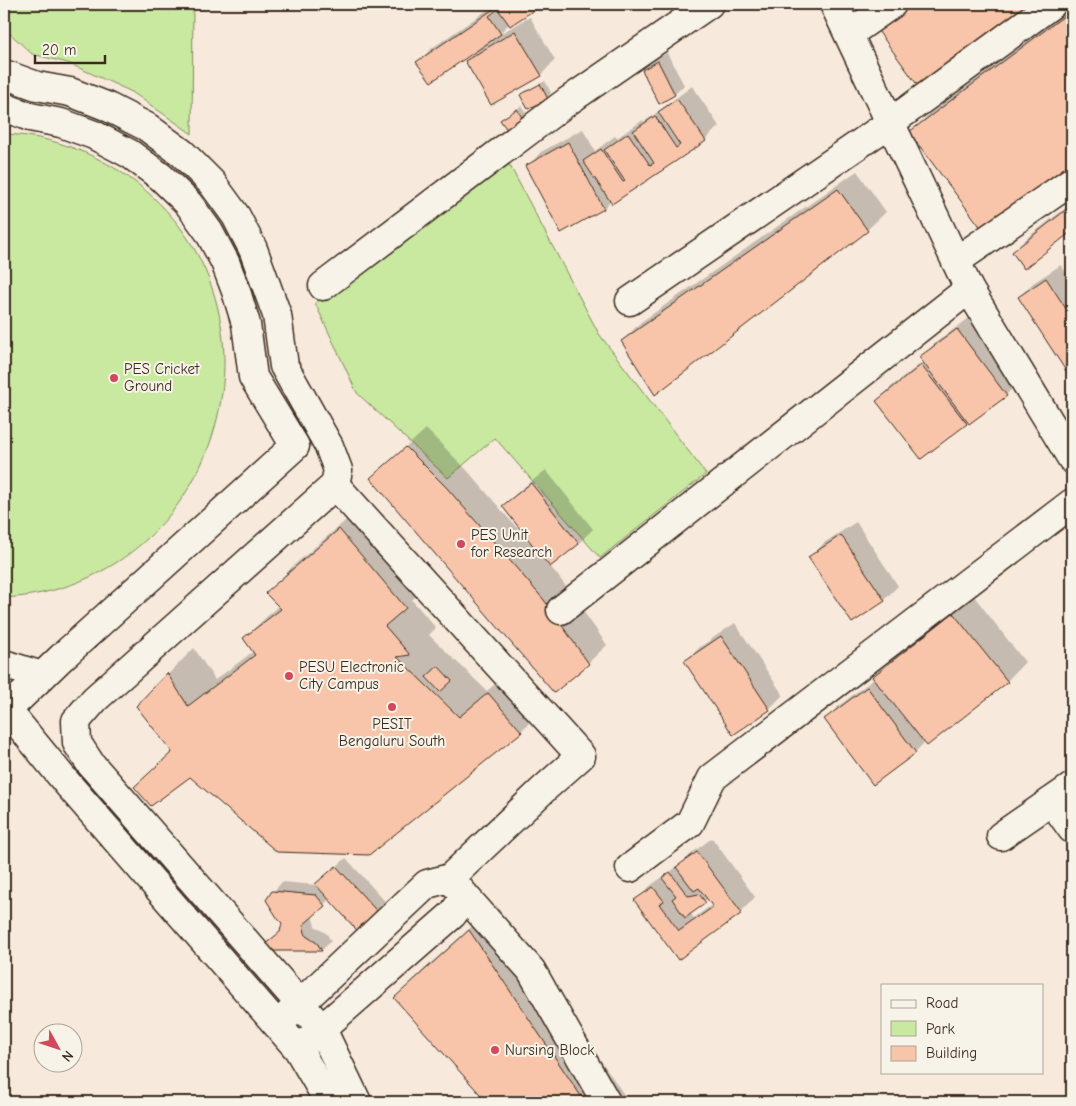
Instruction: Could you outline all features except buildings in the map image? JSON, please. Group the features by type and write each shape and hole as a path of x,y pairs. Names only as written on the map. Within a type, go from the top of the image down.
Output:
{"street":[{"path":"322,286 568,101 709,4"},
{"path":"834,4 849,34 899,117 969,289 1072,459"},
{"path":"849,34 892,4"},
{"path":"630,301 899,117 1052,4"},
{"path":"4,74 37,86 70,92 106,106 147,127 182,153 212,183 236,216 253,249 277,315 284,366 329,446 338,470 335,485 95,699 76,721 77,743 90,763 322,1029 357,1102"},
{"path":"4,106 30,117 61,122 94,134 130,154 162,177 188,203 209,232 224,262 246,324 253,377 295,446"},
{"path":"956,261 1072,181"},
{"path":"561,610 969,289"},
{"path":"246,324 277,315"},
{"path":"326,442 295,446 7,710 66,782 298,1049 329,1102"},
{"path":"298,1049 453,914 457,887 546,787 581,756 335,485"},
{"path":"630,868 690,823 712,778 1072,502"},
{"path":"4,664 42,676"},
{"path":"1001,836 1062,794 1072,829"},
{"path":"277,1024 427,884 457,887 531,970 606,1102"}],"green space":[{"path":"4,4 193,4 192,134 132,92 68,63 32,54 4,28"},
{"name":"PES Cricket Ground","path":"4,134 35,137 65,145 108,164 121,172 178,225 212,289 224,358 215,427 187,490 142,544 80,581 4,598"},
{"path":"508,162 599,334 706,474 600,558 495,438 448,478 357,393 315,303"}],"place":[{"name":"PES Cricket Ground","path":"114,378"},
{"name":"PES Unit for Research","path":"461,544"},
{"name":"PESU Electronic City Campus","path":"289,676"},
{"name":"PESIT Bengaluru South","path":"392,707"},
{"name":"Nursing Block","path":"495,1050"}]}
